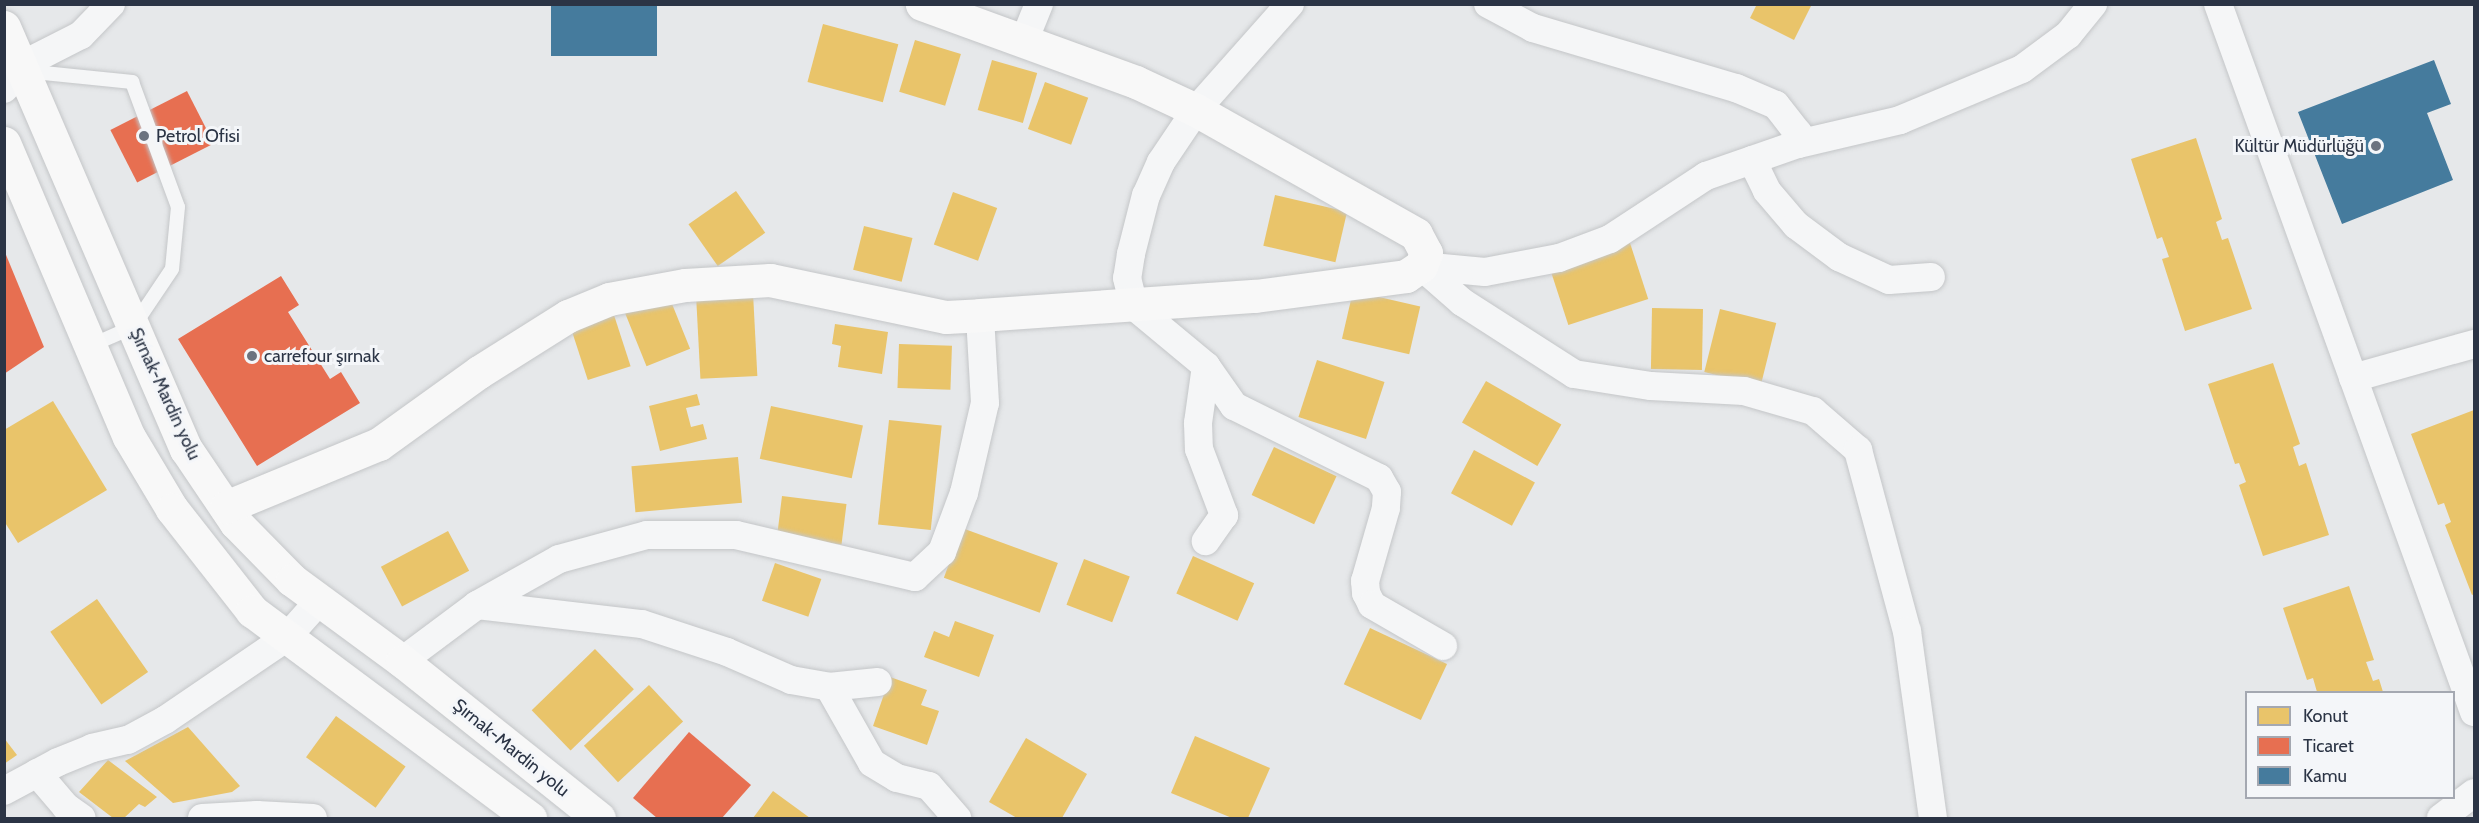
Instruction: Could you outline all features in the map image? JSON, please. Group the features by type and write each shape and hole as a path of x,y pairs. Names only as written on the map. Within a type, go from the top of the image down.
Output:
{"street":[{"path":"13,80 30,61 81,34 111,4"},
{"path":"226,507 379,444 479,372 568,316 609,299 685,285 770,280 946,317 1135,307 1406,276 1420,266 1426,253 1416,234 1196,110 1136,82 922,4"},
{"path":"1024,41 1039,4"},
{"path":"1290,4 1196,110 1161,162 1146,195 1127,278 1135,307 1206,366 1234,406 1379,478 1386,492 1386,508 1365,581 1366,593 1372,605 1443,646"},
{"path":"1488,4 1533,28 1736,88 1776,105 1798,133 1798,144"},
{"path":"1420,266 1485,272 1559,258 1610,239 1706,177 1798,144 1900,120 2022,69 2068,35 2094,4"},
{"path":"2218,4 2475,712"},
{"name":"Şırnak-Mardin yolu","path":"4,27 13,80 133,327 186,449 226,507 292,580 402,661 599,819"},
{"path":"4,143 129,437 172,509 252,611 530,819"},
{"path":"1752,160 1767,191 1796,225 1839,257 1889,280 1931,277"},
{"path":"1420,266 1462,302 1574,374 1651,386 1744,391 1813,411 1858,450 1907,631 1933,819"},
{"path":"402,661 477,605 559,559 648,535 736,535 915,577 942,552 964,493 985,403 980,315"},
{"path":"2354,378 2475,344"},
{"path":"1206,366 1198,423 1199,449 1224,515 1206,541"},
{"path":"4,791 92,748 128,740 165,720 287,637 320,600"},
{"path":"477,605 642,624 727,652 791,680 829,687 878,682"},
{"path":"829,687 872,763 897,778 929,786 957,819"},
{"path":"37,773 66,807 82,819"},
{"path":"2441,819 2475,793"},
{"path":"202,819 257,815 313,819"}],"lane":[{"path":"13,80 132,82 178,207 172,269 133,327 90,346"}],"building: Konut":[{"path":"1757,4 1812,4 1794,40 1750,18"},
{"path":"823,24 898,44 883,102 807,82"},
{"path":"915,40 961,54 945,106 899,92"},
{"path":"992,60 1037,73 1023,123 978,110"},
{"path":"1045,82 1088,98 1071,145 1028,129"},
{"path":"2196,138 2222,219 2216,222 2222,240 2228,238 2252,309 2185,331 2162,259 2169,257 2162,237 2157,239 2131,159"},
{"path":"736,191 765,233 718,266 688,224"},
{"path":"953,192 997,208 978,261 934,245"},
{"path":"1275,195 1347,212 1335,262 1263,246"},
{"path":"864,226 913,238 902,282 853,270"},
{"path":"1630,243 1648,299 1568,325 1550,269"},
{"path":"1353,291 1420,307 1409,354 1342,339"},
{"path":"753,293 757,376 700,379 696,296"},
{"path":"668,294 690,349 647,366 624,312"},
{"path":"1652,308 1703,309 1702,370 1651,369"},
{"path":"1720,309 1776,323 1761,386 1704,372"},
{"path":"613,312 631,366 588,380 570,326"},
{"path":"835,324 888,332 882,374 838,367 841,346 832,344"},
{"path":"899,344 952,346 950,390 897,388"},
{"path":"1317,360 1385,382 1366,439 1298,417"},
{"path":"2273,363 2300,444 2293,447 2299,466 2306,463 2329,535 2263,556 2239,485 2246,482 2239,463 2235,464 2208,384"},
{"path":"1486,381 1561,424 1537,466 1462,423"},
{"path":"697,394 700,405 686,408 691,427 703,424 707,439 660,451 649,406"},
{"path":"53,401 107,490 18,543 4,521 4,430"},
{"path":"771,406 863,426 852,478 760,459"},
{"path":"2474,410 2474,594 2472,595 2445,525 2451,522 2444,503 2438,505 2411,434"},
{"path":"889,420 942,426 931,530 878,524"},
{"path":"1274,447 1337,476 1314,524 1252,495"},
{"path":"1474,450 1535,482 1512,526 1451,493"},
{"path":"738,457 742,503 635,512 631,466"},
{"path":"782,496 847,504 842,545 777,537"},
{"path":"962,528 1058,563 1040,613 944,578"},
{"path":"448,531 469,571 402,606 381,567"},
{"path":"1193,556 1254,583 1238,621 1176,593"},
{"path":"1084,559 1130,577 1112,622 1066,605"},
{"path":"775,563 821,579 808,617 762,601"},
{"path":"2349,586 2374,660 2366,662 2373,681 2379,679 2383,691 2317,691 2313,678 2307,680 2283,608"},
{"path":"97,599 148,672 101,705 50,632"},
{"path":"955,621 994,635 979,677 924,657 934,631 949,637"},
{"path":"1370,628 1447,664 1421,720 1344,684"},
{"path":"595,649 634,689 571,750 532,710"},
{"path":"890,677 927,690 921,705 939,711 927,745 873,726"},
{"path":"649,685 683,722 618,782 584,746"},
{"path":"336,716 406,767 376,808 306,757"},
{"path":"188,727 240,786 232,792 173,803 125,761"},
{"path":"1195,736 1270,768 1248,818 1232,818 1171,793"},
{"path":"4,738 17,755 4,764"},
{"path":"1026,738 1087,774 1062,818 1017,818 989,802"},
{"path":"108,760 157,797 145,807 139,804 124,818 113,818 79,792"},
{"path":"773,791 810,818 753,818"}],"building: Ticaret":[{"path":"187,91 214,144 137,183 110,130"},
{"path":"4,250 44,347 4,374"},
{"name":"carrefour şırnak","path":"281,276 299,305 288,312 330,379 341,372 360,403 257,466 178,339"},
{"path":"689,732 751,785 722,818 657,818 633,798"}],"building: Kamu":[{"path":"551,4 657,4 657,56 551,56"},
{"name":"Kültür Müdürlüğü","path":"2434,60 2451,104 2427,113 2453,180 2342,224 2298,112"}],"place":[{"name":"Petrol Ofisi","path":"144,136"},
{"name":"Kültür Müdürlüğü","path":"2376,146"},
{"name":"carrefour şırnak","path":"252,356"}]}
